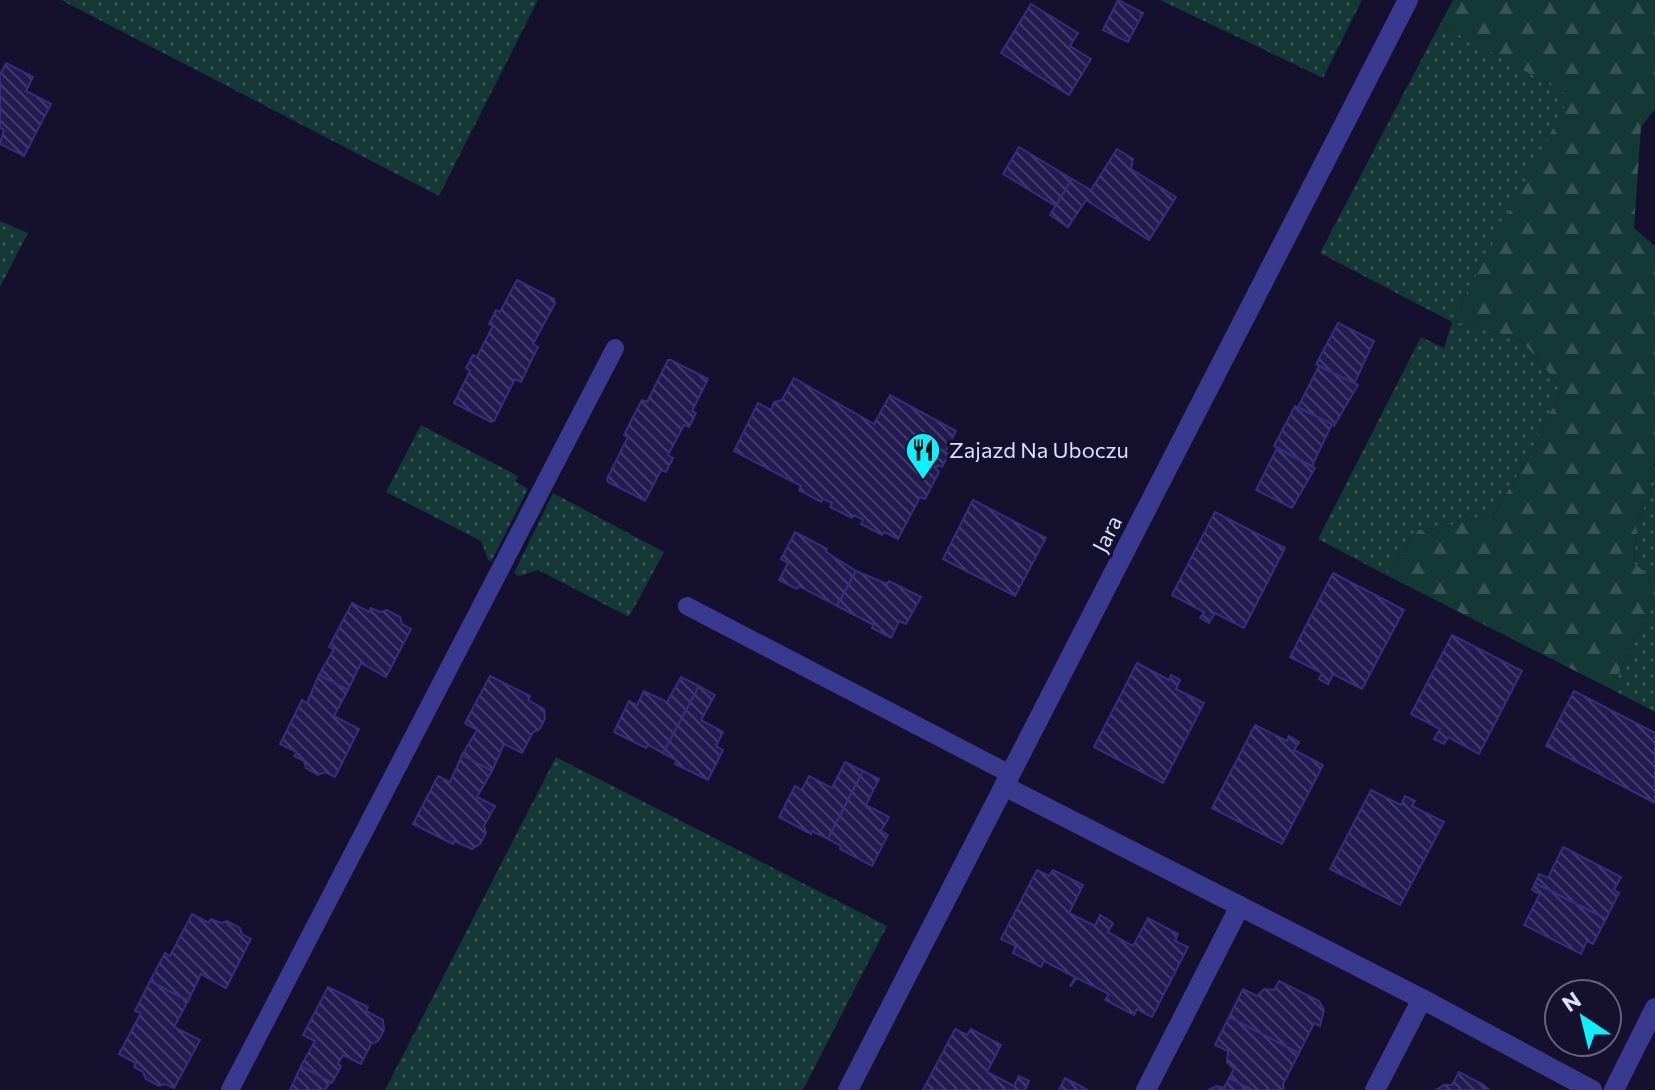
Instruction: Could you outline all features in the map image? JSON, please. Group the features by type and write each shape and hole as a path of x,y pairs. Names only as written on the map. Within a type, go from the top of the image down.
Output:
{"street":[{"name":"Jara","path":"848,1090 1408,0"},
{"path":"1007,780 1592,1090"},
{"path":"1146,1090 1240,906"},
{"path":"1375,1090 1422,999"},
{"path":"1614,1090 1655,1008"}],"lane":[{"path":"230,1090 615,348"},
{"path":"687,606 1007,780"}],"green space":[{"path":"61,0 538,0 439,196"},
{"path":"1160,0 1362,0 1323,78"},
{"path":"1453,0 1655,0 1655,109 1641,127 1634,228 1655,246 1655,454 1649,499 1637,520 1634,563 1655,581 1655,601 1611,689 1386,575 1418,530 1445,527 1495,512 1533,449 1562,388 1519,338 1452,321 1570,96 1440,24"},
{"path":"1440,24 1571,96 1452,321 1519,338 1562,388 1533,449 1495,512 1445,527 1418,530 1386,575 1318,539 1421,337 1444,348 1452,322 1320,253"},
{"path":"0,221 28,233 0,287"},
{"path":"421,425 518,476 516,482 528,489 491,562 481,541 386,492"},
{"path":"1655,454 1655,581 1634,564 1637,520 1649,499"},
{"path":"553,493 664,552 629,617 538,570 519,576 514,573"},
{"path":"1655,601 1655,712 1611,689"},
{"path":"556,757 887,926 803,1090 385,1090"}],"building":[{"path":"1118,0 1143,13 1128,42 1103,30"},
{"path":"1031,4 1078,33 1070,46 1091,59 1069,95 1001,53"},
{"path":"6,63 33,77 26,91 51,104 24,156 0,144 4,130 0,128 0,75"},
{"path":"1019,147 1072,179 1056,206 1003,174"},
{"path":"1117,149 1133,159 1131,169 1176,197 1149,240 1086,200 1068,227 1050,215 1072,179 1091,190"},
{"path":"517,280 554,299 555,303 533,344 538,347 521,382 515,379 491,422 454,403 470,371 466,368 473,355 477,357 493,326 489,324 496,310 500,312"},
{"path":"1338,323 1374,341 1354,384 1316,364"},
{"path":"668,360 708,379 692,411 696,413 689,427 684,425 668,455 673,458 666,472 661,470 645,501 607,479 628,437 624,435 633,417 642,400 647,402"},
{"path":"1319,366 1358,385 1334,426 1298,407"},
{"path":"794,378 874,424 890,395 956,431 945,452 949,454 942,467 938,465 936,469 939,472 925,499 920,497 898,539 861,524 863,520 830,507 832,503 823,499 821,502 799,490 801,486 734,451 758,403 771,410 774,402 782,400"},
{"path":"1295,406 1332,424 1312,466 1274,446"},
{"path":"1277,448 1315,468 1292,508 1256,490"},
{"path":"973,500 1046,538 1015,596 943,559"},
{"path":"1215,512 1285,548 1244,628 1215,613 1209,623 1200,618 1204,612 1172,595"},
{"path":"795,532 827,549 826,552 856,571 837,606 799,586 797,589 779,580 788,563 781,559"},
{"path":"856,571 887,584 889,581 921,597 906,624 899,621 891,638 872,628 874,625 837,606"},
{"path":"1333,573 1404,610 1362,689 1333,674 1328,684 1319,679 1322,673 1290,657"},
{"path":"352,603 369,612 371,608 380,612 387,610 400,617 402,624 411,629 386,677 361,663 348,690 319,675 334,649 329,647"},
{"path":"1452,635 1522,671 1479,754 1448,737 1444,744 1434,739 1440,729 1411,714"},
{"path":"1137,663 1169,680 1171,675 1180,680 1176,689 1204,703 1163,783 1094,747"},
{"path":"319,675 348,690 334,716 359,729 335,777 325,772 318,775 306,768 304,761 294,756 297,752 280,744 302,700 307,703"},
{"path":"490,676 530,696 528,700 544,709 545,719 539,730 533,732 522,753 504,744 492,771 462,755 477,730 465,723"},
{"path":"681,677 699,686 663,753 614,732 629,701 637,705 644,691 667,702"},
{"path":"699,686 715,695 701,720 723,732 716,746 723,750 708,780 675,764 677,761 663,753"},
{"path":"1574,691 1655,733 1655,803 1546,746"},
{"path":"1255,725 1287,741 1289,736 1299,742 1294,750 1323,765 1282,844 1212,808"},
{"path":"462,755 492,771 477,797 495,806 484,826 486,833 480,844 472,849 454,841 453,844 413,824 438,776 450,782"},
{"path":"845,762 863,771 828,839 812,831 811,834 779,817 795,786 802,790 809,776 832,788"},
{"path":"863,771 879,779 866,805 889,817 881,831 888,835 872,866 828,839"},
{"path":"1371,790 1401,805 1405,796 1415,801 1412,806 1444,822 1400,905 1330,869"},
{"path":"1563,847 1621,877 1614,890 1619,893 1606,919 1535,883 1539,874 1548,878"},
{"path":"1037,870 1049,876 1053,870 1083,885 1069,913 1095,926 1100,915 1113,923 1108,932 1133,946 1148,918 1178,934 1175,941 1188,947 1152,1017 1137,1009 1134,1015 1105,1000 1109,994 1077,978 1070,987 1075,977 1044,961 1041,967 1013,953 1016,946 1001,939"},
{"path":"1535,883 1606,919 1593,944 1587,941 1581,954 1524,925 1540,894 1532,890"},
{"path":"192,914 209,923 211,919 221,923 227,921 251,939 226,988 201,974 188,1001 150,981 165,953 170,956"},
{"path":"150,981 188,1001 174,1027 200,1040 174,1088 165,1084 159,1086 146,1079 143,1072 134,1067 136,1063 119,1054 141,1013 135,1011"},
{"path":"1279,981 1319,1001 1324,1010 1320,1026 1314,1023 1299,1053 1229,1017 1243,989 1257,996 1264,989 1274,990"},
{"path":"328,987 368,1007 366,1011 383,1020 384,1030 378,1041 371,1044 361,1064 343,1055 332,1083 301,1066 315,1041 303,1035"},
{"path":"1229,1017 1299,1053 1283,1084 1284,1090 1252,1090 1229,1078 1234,1069 1227,1062 1228,1051 1215,1045"},
{"path":"955,1029 967,1035 971,1029 1001,1045 987,1072 1014,1086 1019,1076 1029,1081 1025,1090 923,1090"},
{"path":"301,1066 330,1082 325,1090 290,1090"},
{"path":"1459,1072 1489,1090 1436,1090 1452,1085"},
{"path":"1065,1078 1088,1090 1059,1090"},
{"path":"1229,1078 1252,1090 1208,1090 1217,1086 1224,1088"}],"place":[{"name":"Zajazd Na Uboczu","path":"923,481"}]}
